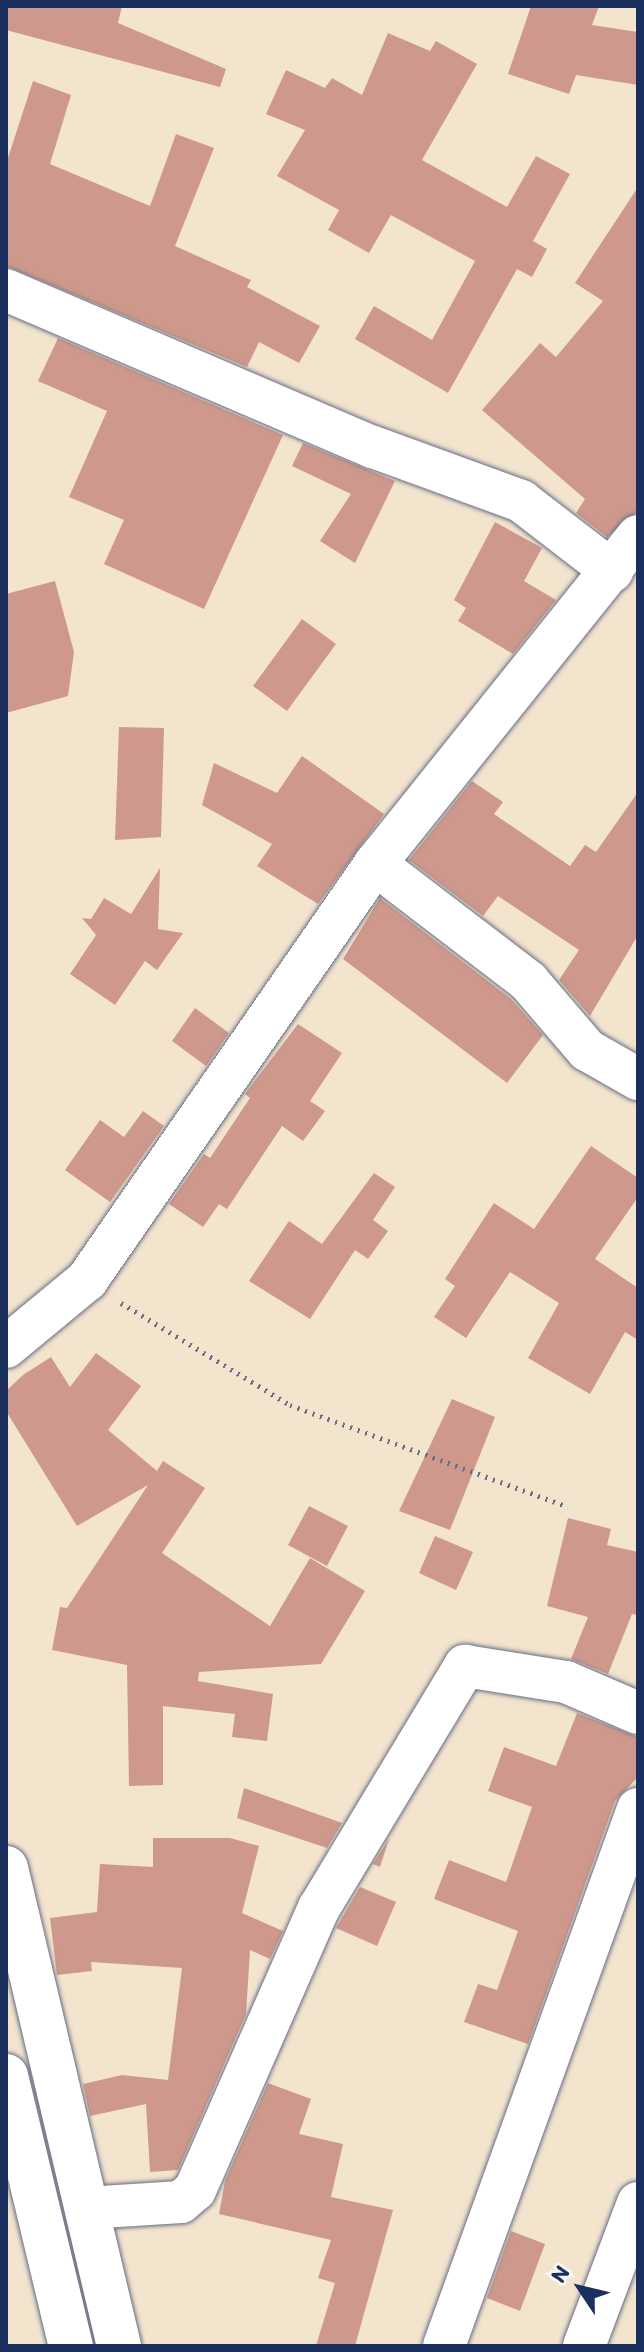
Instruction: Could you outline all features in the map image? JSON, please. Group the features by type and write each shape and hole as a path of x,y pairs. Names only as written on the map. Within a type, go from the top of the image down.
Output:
{"main road":[{"path":"6,1868 119,2346"},
{"path":"6,2076 71,2346"}],"street":[{"path":"6,290 373,447 521,501 630,548 375,864 87,1280 6,1347"},
{"path":"375,864 528,981 587,1050 638,1079"},
{"path":"86,2208 181,2202 195,2190 319,1908 465,1666 566,1682 638,1713"},
{"path":"444,2346 638,1809"},
{"path":"584,2346 638,2203"}],"path":[{"path":"87,1280 290,1405 568,1507"}],"building":[{"path":"6,6 122,6 118,23 226,69 220,87 6,30"},
{"path":"531,6 599,6 592,25 638,32 638,85 576,75 569,94 508,74"},
{"path":"388,33 430,51 436,41 477,64 422,160 507,207 536,156 570,174 533,241 547,249 532,277 517,269 448,393 355,339 374,306 432,340 475,261 391,215 369,253 328,230 339,210 277,176 305,130 266,114 286,70 325,88 332,78 362,95"},
{"path":"33,81 71,95 50,164 150,206 176,134 214,148 175,246 251,280 247,287 320,326 299,363 259,342 247,367 6,266 6,164"},
{"path":"638,187 638,511 607,537 576,513 585,499 482,410 540,343 556,357 603,301 575,283"},
{"path":"58,338 283,435 204,609 104,564 124,520 69,497 107,411 38,381"},
{"path":"303,443 395,481 355,563 320,541 351,494 292,466"},
{"path":"495,522 542,548 524,581 556,600 513,654 458,621 466,608 454,600"},
{"path":"55,581 74,652 68,696 6,713 6,594"},
{"path":"302,619 336,644 287,711 253,686"},
{"path":"119,727 164,728 161,837 115,840"},
{"path":"302,756 384,814 318,904 257,866 272,844 202,805 214,763 277,793"},
{"path":"472,781 503,802 494,814 570,866 585,845 596,852 638,792 638,935 590,1016 559,980 579,950 498,896 483,916 409,860"},
{"path":"160,868 158,929 183,933 157,970 145,961 115,1005 70,974 96,935 82,918 91,919 104,898 131,914"},
{"path":"380,898 511,999 543,1035 507,1083 343,959"},
{"path":"195,1008 229,1033 206,1066 172,1041"},
{"path":"298,1024 342,1053 310,1101 325,1111 303,1141 282,1126 227,1209 219,1204 203,1227 169,1204 204,1154 210,1158 250,1098 245,1094"},
{"path":"143,1111 164,1126 110,1202 65,1170 100,1120 124,1137"},
{"path":"591,1146 638,1178 638,1197 595,1259 638,1288 638,1340 625,1332 590,1394 528,1358 559,1303 510,1272 466,1338 434,1317 455,1286 445,1279 494,1203 534,1229"},
{"path":"374,1173 395,1187 373,1220 388,1231 368,1259 355,1250 310,1319 249,1281 289,1221 322,1244"},
{"path":"96,1353 141,1386 108,1430 157,1471 163,1461 205,1488 162,1553 270,1626 310,1558 365,1591 321,1664 199,1672 198,1681 273,1694 267,1741 232,1737 235,1714 163,1706 163,1785 129,1786 127,1665 52,1650 60,1607 67,1608 148,1485 77,1526 6,1411 6,1391 23,1375 51,1357 70,1387"},
{"path":"452,1399 495,1417 450,1530 399,1511"},
{"path":"309,1506 348,1526 327,1566 288,1545"},
{"path":"568,1518 611,1529 607,1545 638,1552 638,1615 632,1614 608,1674 571,1659 588,1617 547,1606"},
{"path":"435,1536 473,1552 456,1590 419,1573"},
{"path":"577,1713 638,1737 638,1777 615,1801 528,2044 464,2022 478,1984 497,1990 518,1931 434,1899 449,1860 506,1882 532,1807 488,1791 504,1747 556,1766"},
{"path":"244,1788 342,1823 327,1848 237,1818"},
{"path":"153,1838 230,1838 259,1846 242,1913 283,1931 270,1959 250,1950 246,2014 178,2170 150,2172 146,2104 90,2116 83,2084 122,2075 168,2080 182,1968 91,1962 92,1971 57,1975 50,1918 97,1912 100,1864 153,1867"},
{"path":"389,1839 380,1867 373,1864"},
{"path":"360,1887 396,1902 377,1946 336,1928"},
{"path":"268,2083 311,2099 299,2134 343,2144 331,2197 393,2210 355,2346 316,2346 335,2283 318,2278 331,2240 219,2214 225,2181"},
{"path":"511,2231 545,2244 520,2311 487,2298"}]}
